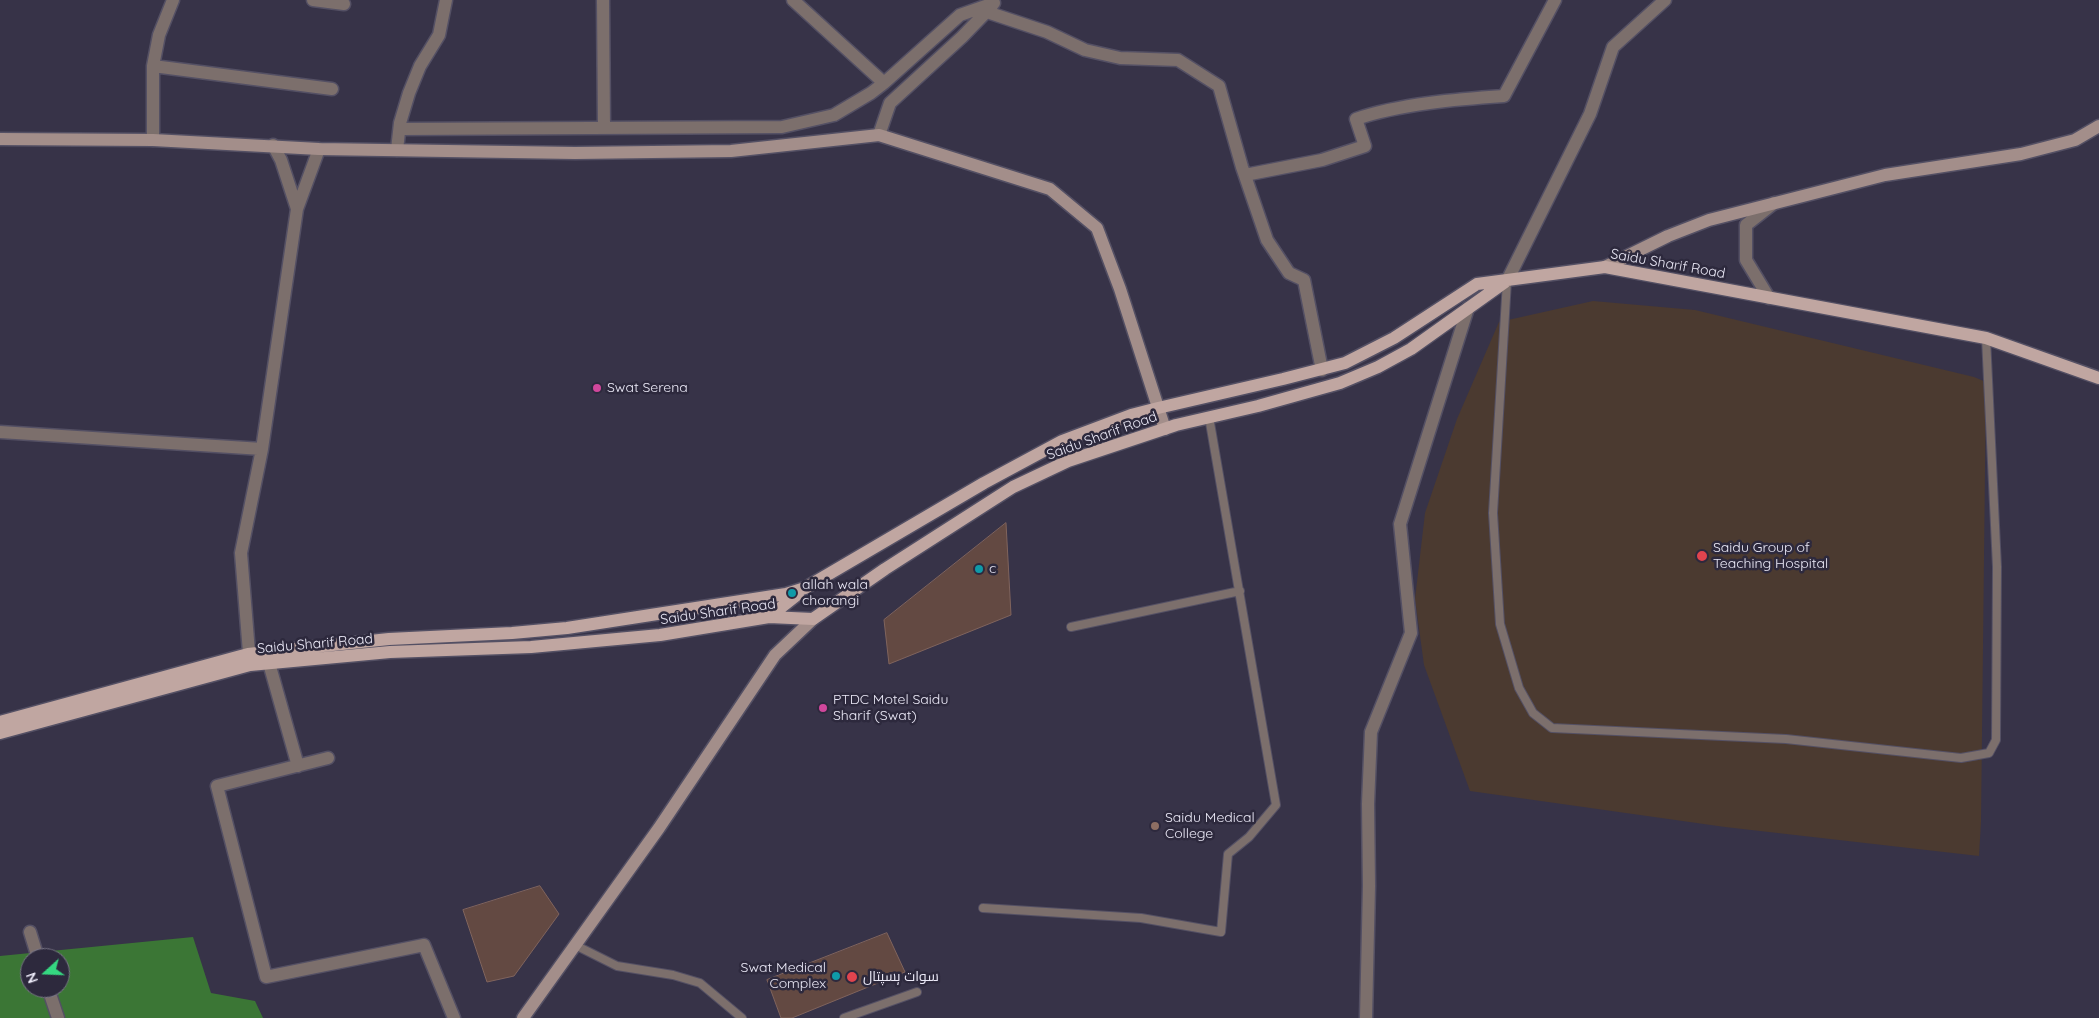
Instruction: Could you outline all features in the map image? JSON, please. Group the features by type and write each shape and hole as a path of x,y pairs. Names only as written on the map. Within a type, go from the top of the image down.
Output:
{"main road":[{"name":"Saidu Sharif Road","path":"0,733 249,659 269,663 390,645 541,646 660,635 769,617 813,619 1012,487 1068,461 1164,429 1258,406 1340,383 1378,367 1411,349 1507,281 1605,267 1986,338 2099,378"},
{"path":"769,617 805,588 984,483 1062,442 1158,408 1345,363 1394,338 1476,284 1507,281"},
{"path":"984,483 992,500"},
{"path":"0,722 249,659 567,628 777,596 805,588"}],"street":[{"path":"153,140 153,66 159,35 173,0"},
{"path":"313,0 344,4"},
{"path":"397,150 409,93 418,72 439,35 446,0"},
{"path":"603,0 604,127"},
{"path":"793,0 884,83"},
{"path":"1245,175 1322,160 1365,146 1356,119 1373,113 1464,99 1504,96 1555,0"},
{"path":"1507,281 1590,114 1613,47 1665,0"},
{"path":"400,129 782,127 834,115 884,83 960,15 993,5 1085,50 1120,58 1178,60 1219,86 1245,175 1267,240 1289,273 1304,280 1322,370"},
{"path":"879,135 890,103 993,5"},
{"path":"153,66 332,89"},
{"path":"1605,267 1668,236 1709,220 1885,175 2021,154 2075,140 2099,126"},
{"path":"0,139 153,140 273,145 319,149 575,153 731,150 879,135 1050,189 1097,228 1120,289 1164,429"},
{"path":"273,145 297,209"},
{"path":"249,659 241,554 262,449 297,209 319,149"},
{"path":"1768,298 1746,260 1746,225 1775,202"},
{"path":"1366,1018 1370,886 1368,804 1371,732 1410,633 1400,524 1468,308"},
{"path":"0,432 262,449"},
{"path":"523,1018 659,828 775,654 813,619"},
{"path":"269,663 298,766"},
{"path":"328,758 217,786 266,977 424,945 454,1018"},
{"path":"30,932 35,948"},
{"path":"51,998 58,1018"}],"lane":[{"path":"1507,281 1493,513 1500,624 1519,688 1534,712 1552,728 1786,739 1961,758 1989,752 1996,740 1997,567 1986,338"},
{"path":"983,908 1141,918 1221,932 1228,854 1248,836 1276,805 1209,417"},
{"path":"1071,627 1240,591"},
{"path":"575,946 617,966 673,975 700,983 742,1018"},
{"path":"844,1018 917,992"}],"shaded area":[{"name":"Saidu Group of Teaching Hospital","path":"1593,301 1695,310 1974,377 1986,382 1979,856 1725,827 1470,791 1424,665 1415,599 1425,513 1457,419 1499,322"}],"green space":[{"path":"193,937 211,993 255,1001 263,1018 0,1018 0,956 20,954 20,998 70,998 70,949"}],"building":[{"name":"c","path":"1006,523 1011,615 889,664 884,620"},
{"path":"540,886 559,914 514,976 487,982 463,910"},
{"name":"Swat Medical Complex","path":"887,933 905,972 792,1018 781,1018 767,980"}],"place":[{"name":"Swat Serena","path":"597,388"},
{"name":"Saidu Group of Teaching Hospital","path":"1702,556"},
{"name":"c","path":"979,569"},
{"name":"allah wala chorangi","path":"792,593"},
{"name":"PTDC Motel Saidu Sharif (Swat)","path":"823,708"},
{"name":"Saidu Medical College","path":"1155,826"},
{"name":"Swat Medical Complex","path":"836,976"},
{"name":"سوات ہسپتال","path":"852,977"}]}
